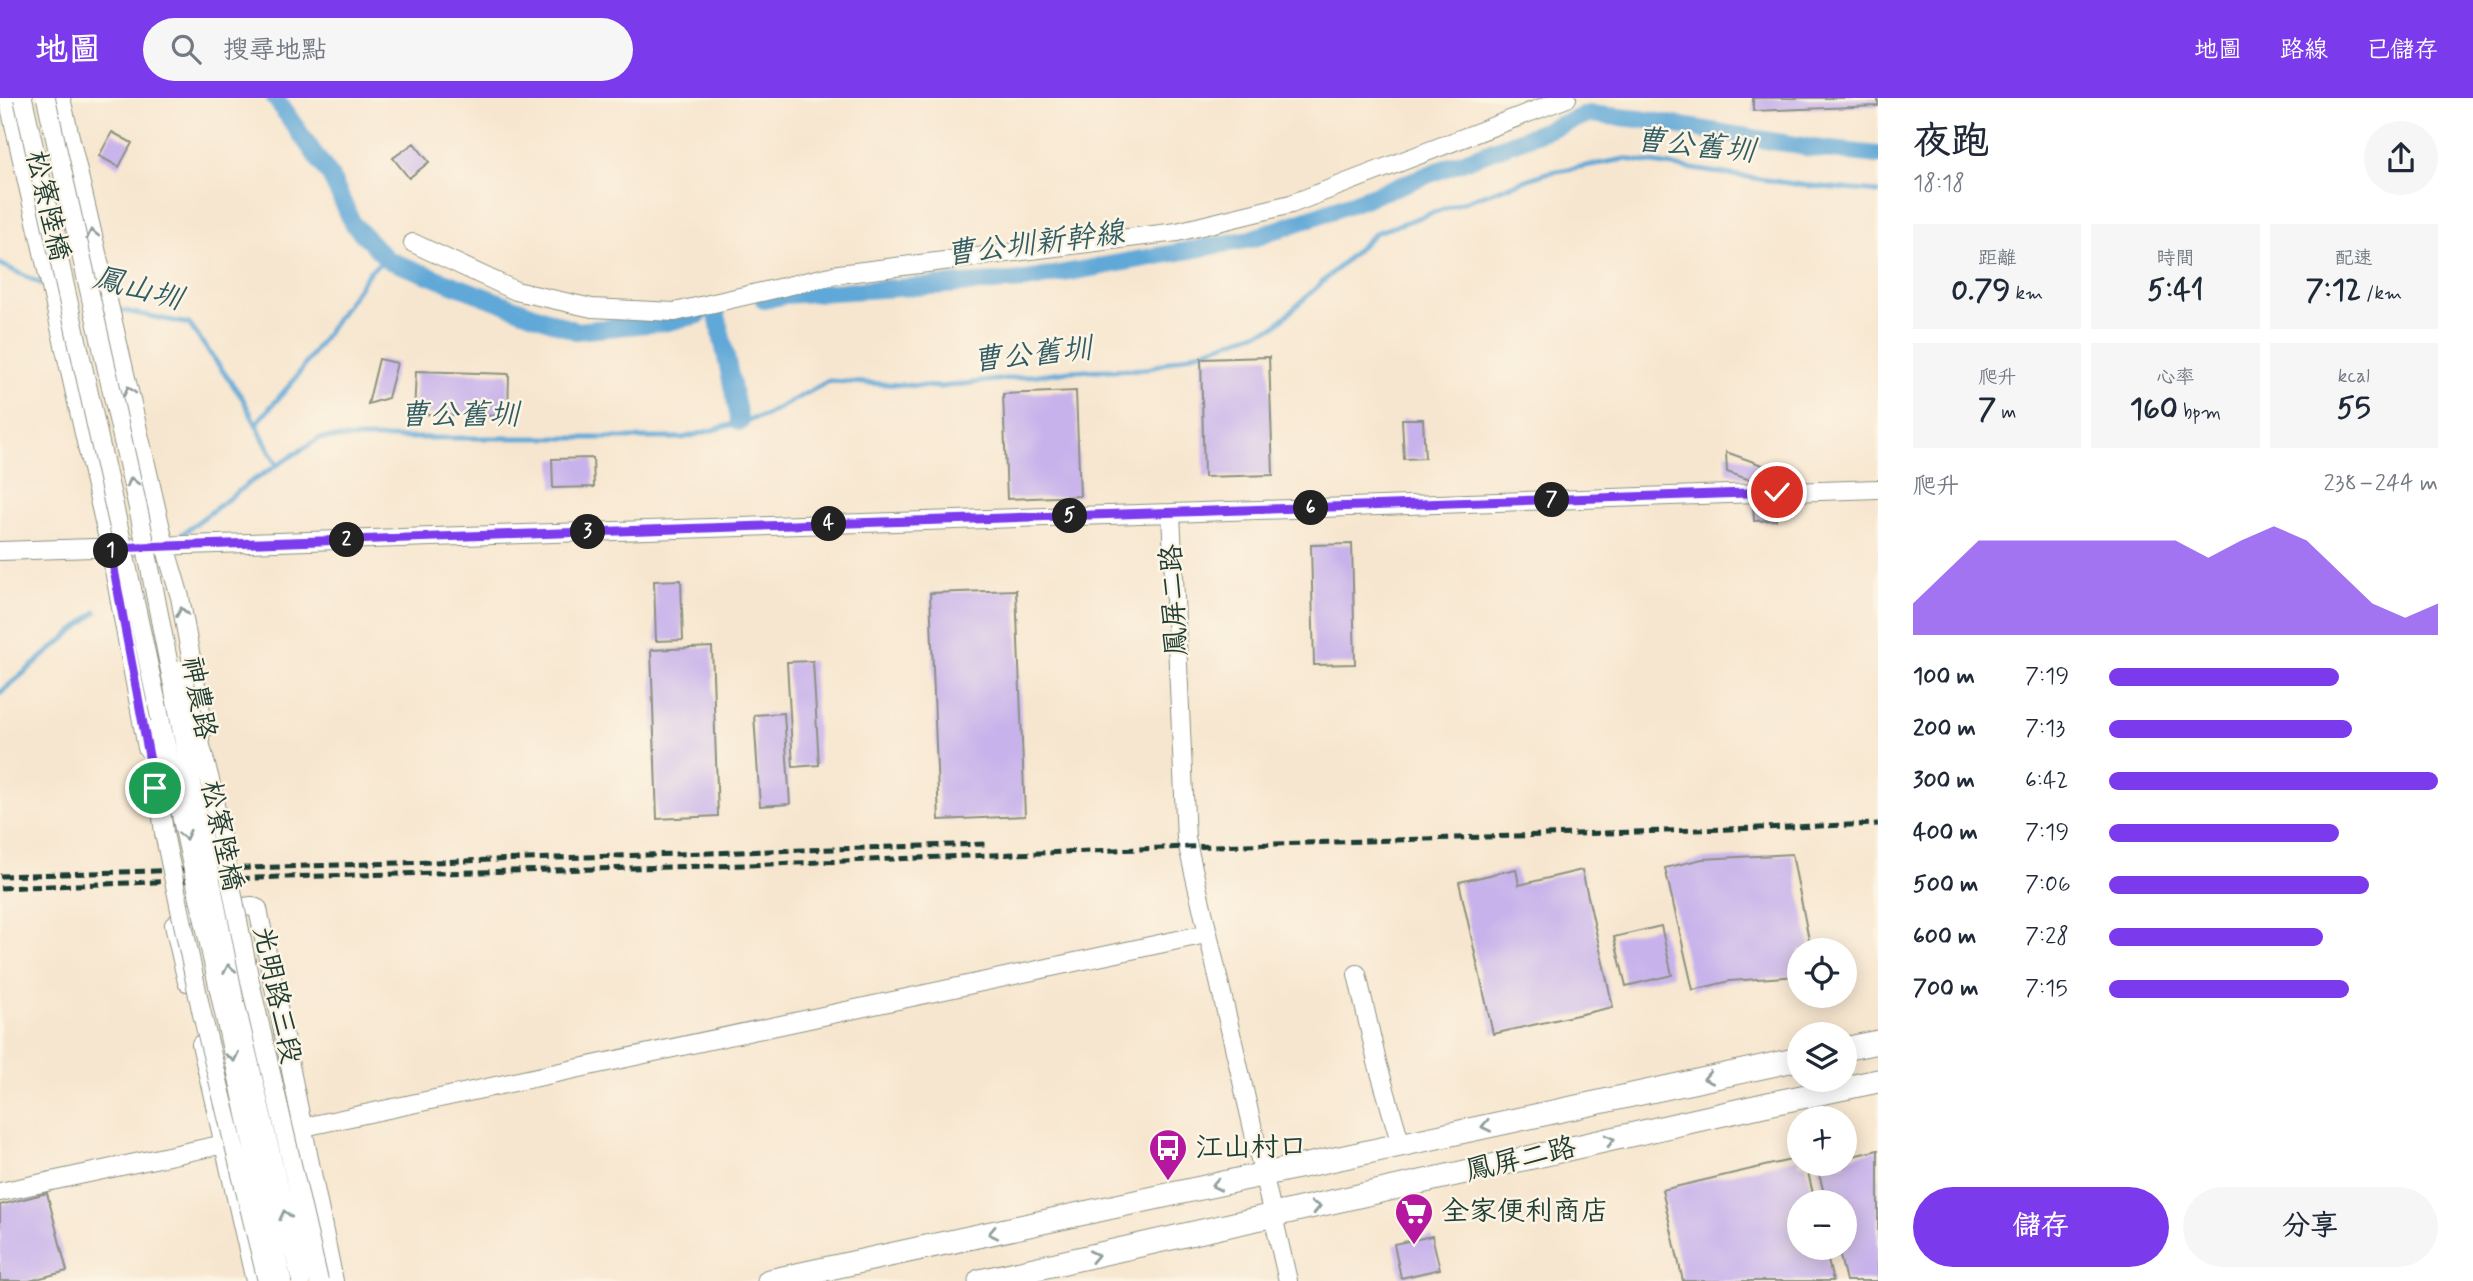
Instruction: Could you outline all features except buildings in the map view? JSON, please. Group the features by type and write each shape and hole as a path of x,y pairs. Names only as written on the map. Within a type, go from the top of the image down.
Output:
{"main road":[{"path":"1857,1046 1878,1042"},
{"name":"鳳屏二路","path":"769,1281 1787,1061"},
{"path":"1760,1067 1768,1104"},
{"name":"鳳屏二路","path":"980,1281 1878,1081"}],"street":[{"name":"神農路","path":"8,98 110,548 155,788 166,800 204,802 214,787 180,597 164,546 61,98"},
{"name":"松寮陸橋","path":"23,98 282,1281"},
{"name":"松寮陸橋","path":"46,98 140,517 233,993 301,1281"},
{"path":"413,243 516,291 592,308 675,312 839,274 1177,232 1291,204 1567,98"},
{"name":"鳳屏二路","path":"1273,1217 1186,838 1171,513 1878,489"},
{"path":"0,551 1171,513"},
{"name":"松寮陸橋","path":"140,517 210,780 251,986 319,1281"},
{"name":"松寮陸橋","path":"117,519 155,752 164,833 201,1010 267,1281"},
{"name":"光明路三段","path":"255,1281 174,925 189,913 252,906 258,909 334,1281"},
{"path":"0,1192 1206,934"},
{"path":"1357,974 1377,1062 1401,1145"},
{"path":"1273,1217 1288,1281"}],"waterway":[{"name":"曹公圳新幹線","path":"275,98 331,177 353,224 388,260 576,331 668,322 699,315"},
{"name":"曹公圳新幹線","path":"764,300 785,295 1026,280 1251,239 1589,114 1640,119 1813,148 1878,155"},
{"name":"曹公舊圳","path":"177,538 249,483 320,438 683,438 764,416 829,381 940,387 1070,371 1147,369 1274,327 1375,233 1546,173 1625,159 1801,185 1878,192"},
{"path":"256,424 295,379 370,271 387,258"},
{"name":"鳳山圳","path":"0,264 46,286"},
{"name":"鳳山圳","path":"115,309 189,324 243,399 277,465"},
{"path":"716,311 740,422"},
{"name":"曹公舊圳","path":"0,693 96,612"}],"railway":[{"path":"0,888 282,877 747,865 1878,824"},
{"path":"0,876 986,844"}],"place":[{"name":"江山村口","path":"1168,1182"},
{"name":"全家便利商店","path":"1414,1246"}],"route":[{"path":"155,788 110,548 1777,492"}]}
